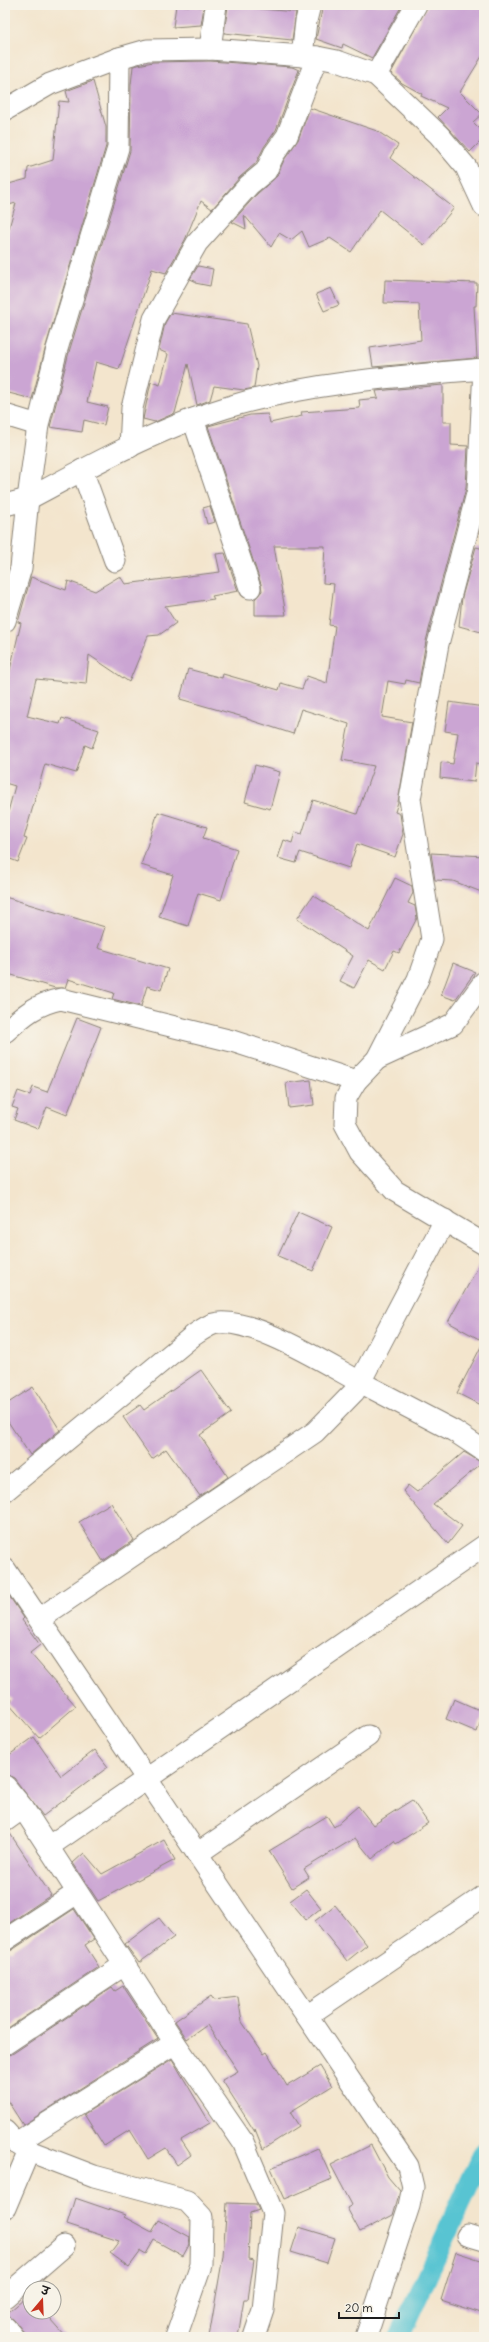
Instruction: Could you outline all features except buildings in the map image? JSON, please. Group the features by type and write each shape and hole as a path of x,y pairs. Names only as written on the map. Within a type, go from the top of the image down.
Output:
{"street":[{"path":"210,48 216,5"},
{"path":"130,447 132,408 154,319 197,243 249,185 266,171 287,136 309,57 306,21 310,5"},
{"path":"376,75 416,5"},
{"path":"5,110 50,84 119,58 147,50 210,48 309,57 337,62 376,75 439,135 466,167 484,206"},
{"path":"5,621 21,568 38,425 57,349 118,148 119,58"},
{"path":"5,504 28,499 82,470 192,419 270,396 376,379 484,368 478,490 438,644 410,799 432,939 418,979 377,1059 356,1081 346,1098 345,1124 360,1152 395,1191 484,1244"},
{"path":"5,415 38,425"},
{"path":"192,419 250,588"},
{"path":"82,470 114,562"},
{"path":"377,1059 453,1024 484,982"},
{"path":"5,1032 43,1002 61,999 232,1041 356,1081"},
{"path":"39,1619 315,1432 354,1392 445,1220"},
{"path":"5,1491 194,1334 213,1324 232,1323 261,1330 460,1435 484,1451"},
{"path":"48,1847 484,1546"},
{"path":"5,1569 408,2166 413,2187 409,2206 366,2337"},
{"path":"197,1854 368,1736"},
{"path":"5,1786 23,1808 124,1965 243,2142 273,2213 263,2310 254,2337"},
{"path":"5,1821 23,1808"},
{"path":"5,1940 77,1892"},
{"path":"307,2016 484,1896"},
{"path":"5,2044 124,1965"},
{"path":"5,2208 17,2142 176,2043"},
{"path":"17,2142 94,2176 187,2201 202,2217 201,2265 176,2337"},
{"path":"5,2296 64,2246"},
{"path":"5,2327 12,2337"}],"waterway":[{"path":"399,2337 484,2152"}]}
